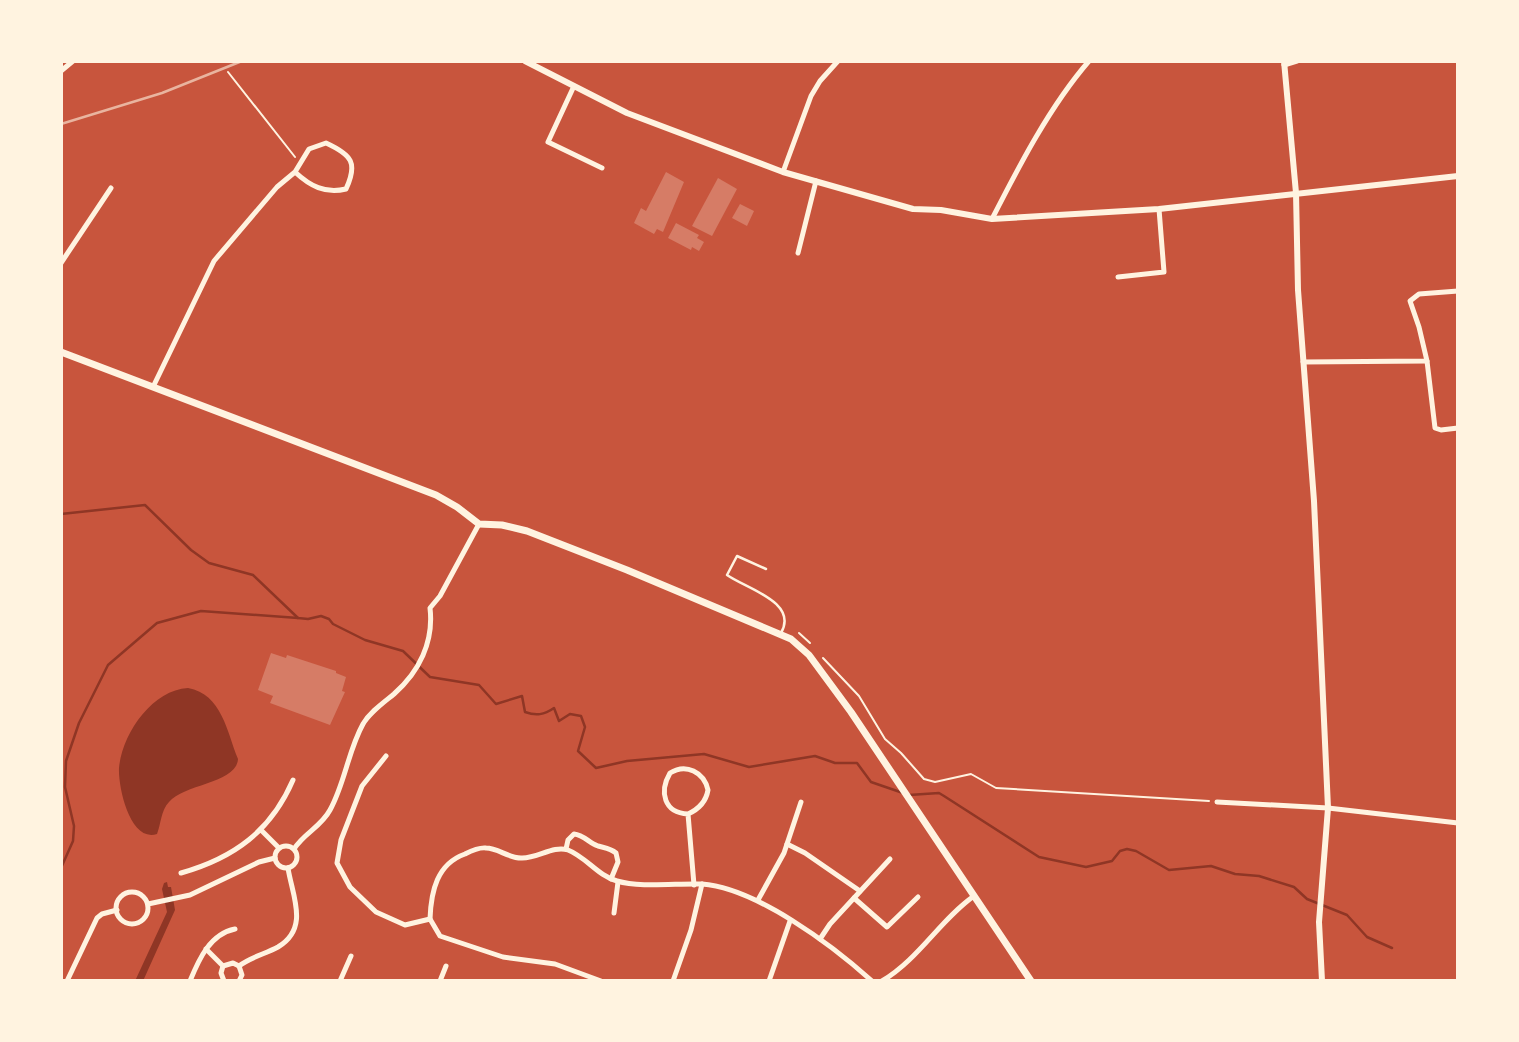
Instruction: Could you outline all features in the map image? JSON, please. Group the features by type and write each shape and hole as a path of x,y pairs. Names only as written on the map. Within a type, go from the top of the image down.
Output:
{"main road":[{"path":"61,352 436,495 480,524 502,525 527,531 781,633 798,644 814,661 1031,981"}],"street":[{"path":"61,71 73,61"},
{"path":"525,61 626,113 783,172 913,209 992,219 1159,208 1458,176"},
{"path":"783,172 811,96 838,61"},
{"path":"992,219 1052,113 1089,61"},
{"path":"1297,61 1284,63 1296,193 1328,808 1319,922 1322,981"},
{"path":"574,86 548,142 602,168"},
{"path":"153,387 214,261 276,187 295,172 309,149 326,143 342,150 351,160 354,173 346,190 333,192 309,184 295,172"},
{"path":"798,253 816,181"},
{"path":"61,263 111,188"},
{"path":"1118,277 1164,272 1159,208"},
{"path":"1458,291 1419,294 1410,301 1427,361 1435,428 1458,429"},
{"path":"1303,362 1427,361"},
{"path":"275,858 279,865 288,867 296,861 294,849 302,838 317,829 334,803 364,722 415,672 431,632 430,608 440,596 480,524"},
{"path":"386,756 362,786 341,840 337,863 350,887 376,912 405,925 430,919"},
{"path":"682,768 691,769 702,776 708,790 704,802 688,814 675,810 664,798 663,791 670,774 682,768"},
{"path":"181,873 224,857 261,830 277,811 293,780"},
{"path":"1217,802 1328,808 1458,823"},
{"path":"758,900 787,844 802,803"},
{"path":"688,814 694,884"},
{"path":"261,830 279,848"},
{"path":"566,849 568,840 574,834 582,836 594,845 612,850 616,853 618,862 611,878"},
{"path":"787,844 805,853 860,891"},
{"path":"275,858 279,848 285,845 294,849"},
{"path":"600,981 555,964 503,957 440,936 430,919 430,899 446,864 456,857 485,848 520,858 566,849 618,882 702,884 758,900 820,939 872,981"},
{"path":"148,904 190,895 259,862 275,858"},
{"path":"820,939 890,859"},
{"path":"239,967 254,956 281,945 294,929 298,915 297,903 288,867"},
{"path":"614,913 618,882"},
{"path":"673,981 691,930 702,884"},
{"path":"129,892 142,895 148,904 144,918 135,923 124,921 117,910 120,897 129,892"},
{"path":"882,981 924,947 957,909 974,896"},
{"path":"854,898 887,927 918,897"},
{"path":"67,981 95,921 102,914 117,910"},
{"path":"769,981 790,921"},
{"path":"190,981 198,960 206,949 221,935 235,929"},
{"path":"206,949 223,966"},
{"path":"340,981 351,956"},
{"path":"223,966 233,963 239,967 242,975 239,981"},
{"path":"223,966 223,981"},
{"path":"440,981 446,966"}],"lane":[{"path":"766,569 737,556 727,575 775,602 782,610 785,622 781,633"}],"path":[{"path":"228,72 300,163"},
{"path":"781,633 789,631 802,634 811,644"},
{"path":"820,654 859,696 885,739 924,779 935,782 971,774 996,788 1217,802"}],"shaded area":[{"path":"188,688 209,698 216,706 238,759 229,773 176,796 166,805 157,834 148,835 133,822 123,800 119,777 121,755 133,728 151,705 175,691"},
{"path":"167,882 168,887 171,887 175,910 143,981 135,981 167,912 162,889"}],"building":[{"path":"666,172 684,182 663,232 657,229 654,234 634,223 641,208 646,211"},
{"path":"718,178 737,189 712,236 692,226"},
{"path":"740,204 754,211 747,226 732,218"},
{"path":"676,223 699,235 697,238 704,242 699,251 692,247 691,250 668,238"},
{"path":"271,653 286,658 287,655 336,671 346,677 342,691 345,692 330,725 270,703 273,696 258,690"}],"waterway":[{"path":"61,514 145,505 191,550 209,563 253,575 298,618 321,616 365,640 403,651 430,677 479,685 496,704 522,696 525,712 540,714 554,708 559,721 570,714 581,716 585,727 578,751 596,768 627,761 704,754 749,767 815,756 835,763 857,763 871,782 903,793"},
{"path":"61,868 73,841 74,826 65,787 66,761 79,723 108,665 157,623 201,611 298,618"},
{"path":"909,795 939,793 1039,857 1086,867 1112,861 1120,851 1127,849 1136,851 1169,870 1211,866 1294,887 1307,899 1347,915 1367,937 1392,948"}],"railway":[{"path":"61,124 162,93 242,61"}]}
